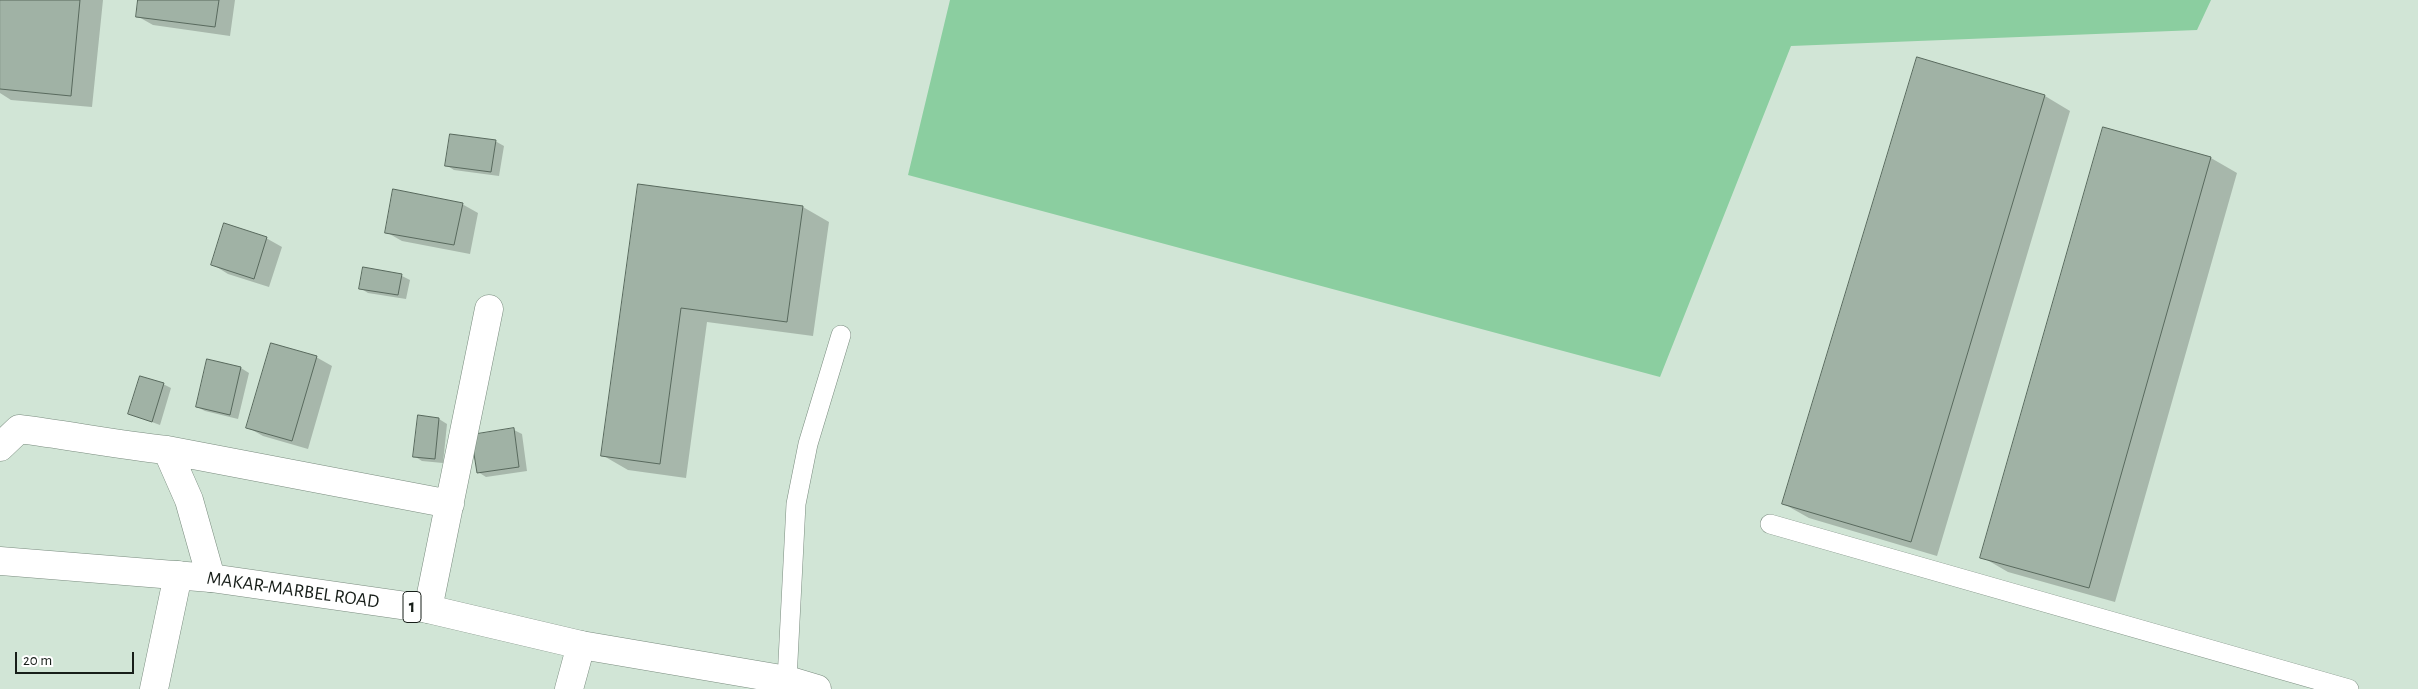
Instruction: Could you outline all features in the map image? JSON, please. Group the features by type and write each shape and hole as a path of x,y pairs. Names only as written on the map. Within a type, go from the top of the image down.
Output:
{"street":[{"path":"428,609 489,309"},
{"path":"6,434 68,435 121,446 167,450 450,504"},
{"path":"167,450 188,500 211,578"},
{"name":"MAKAR-MARBEL ROAD","path":"0,561 211,578 428,609 581,645 787,680 817,689"},
{"path":"154,689 178,575"},
{"path":"570,689 581,645"}],"lane":[{"path":"787,680 796,504 808,444 841,335"},
{"path":"1770,524 2349,689"}],"green space":[{"path":"950,0 2211,0 2197,30 1791,46 1660,377 908,175"}],"building":[{"path":"0,0 80,0 71,96 0,89"},
{"path":"138,0 219,0 215,27 136,17"},
{"path":"1917,57 2045,95 1911,542 1782,504"},
{"path":"2103,127 2211,157 2089,588 1980,558"},
{"path":"450,134 496,140 491,172 445,166"},
{"path":"638,184 803,206 787,322 681,308 660,464 601,456"},
{"path":"393,189 463,203 454,245 385,233"},
{"path":"224,223 267,237 254,279 211,265"},
{"path":"363,267 402,274 398,295 359,289"},
{"path":"271,343 317,356 292,441 246,428"},
{"path":"207,359 241,367 230,415 196,407"},
{"path":"140,376 164,383 152,422 128,414"},
{"path":"418,415 439,418 435,459 413,457"},
{"path":"514,428 519,467 477,473 471,435"}]}
